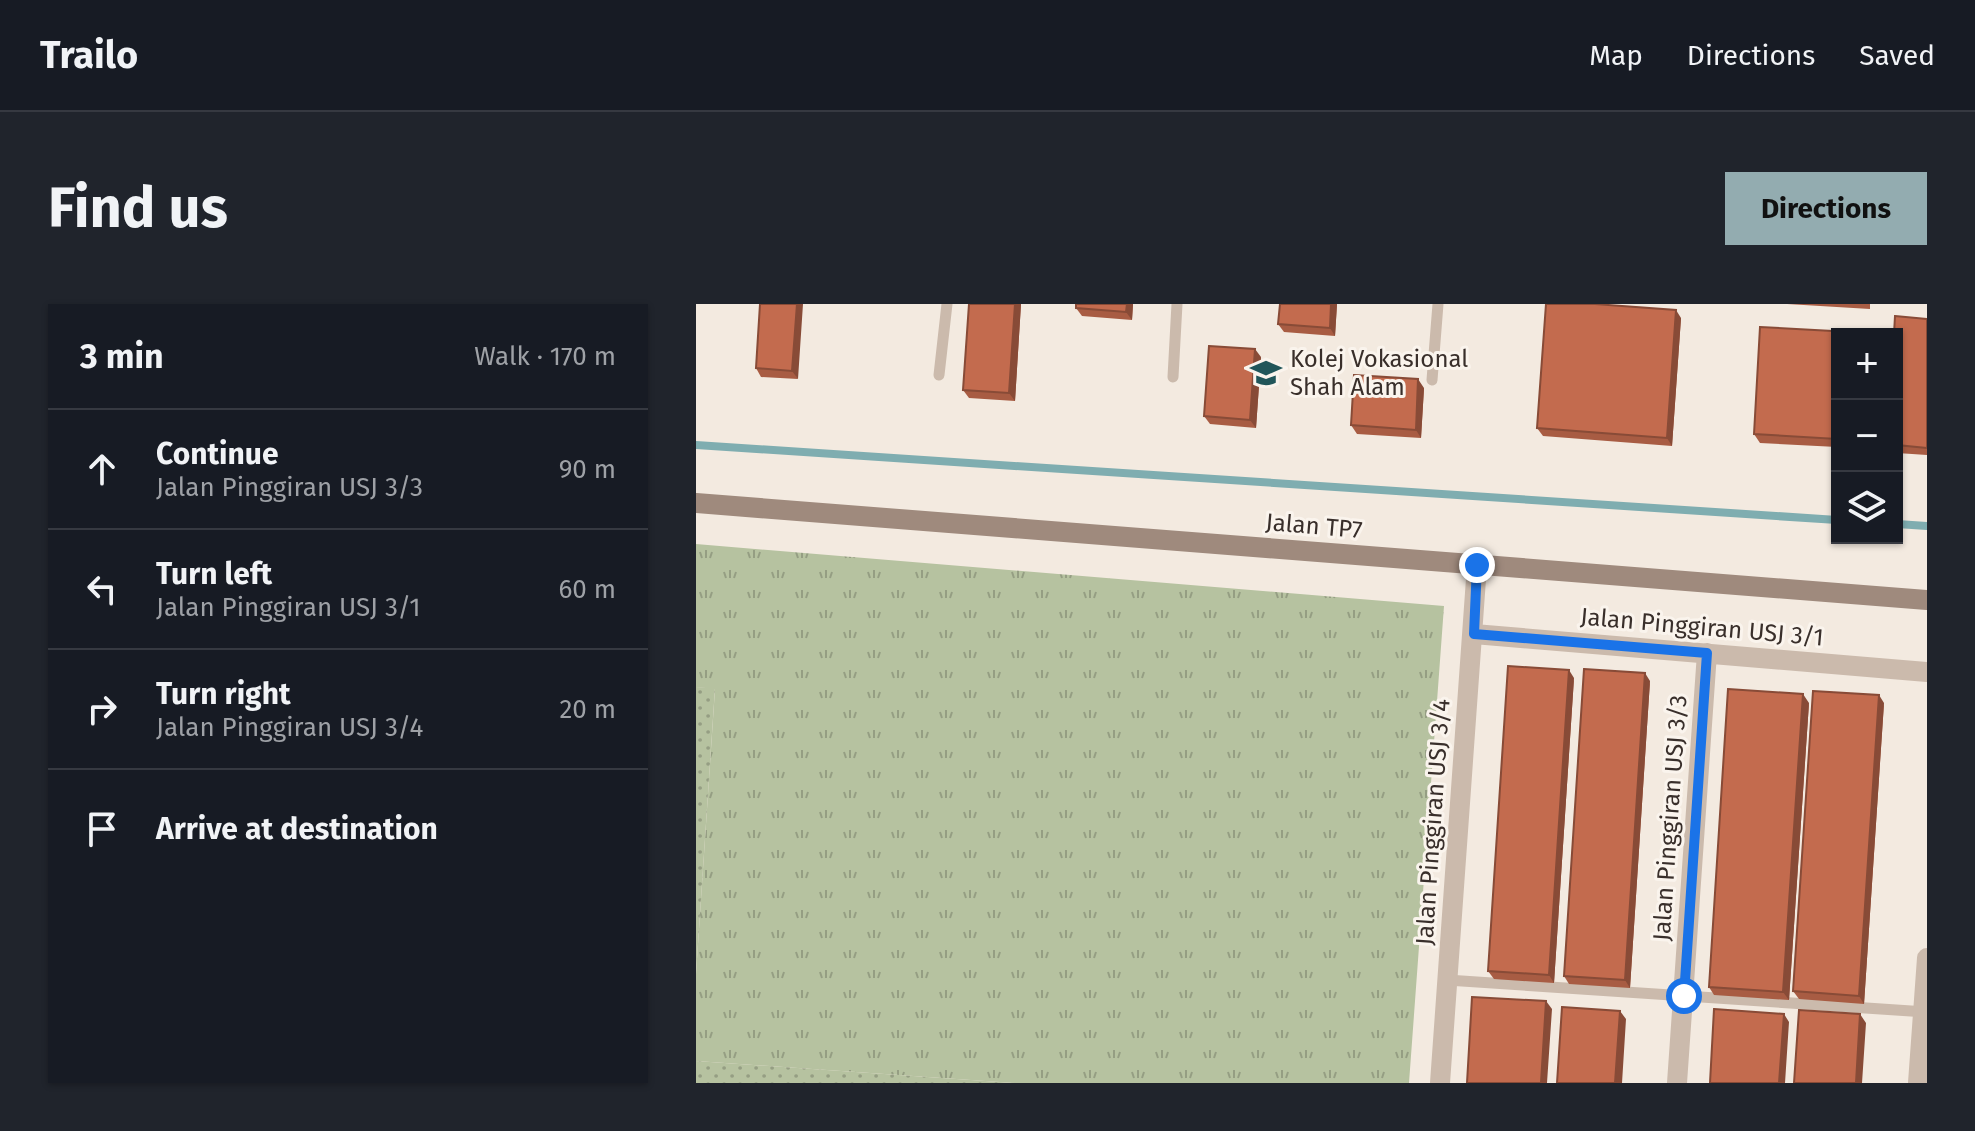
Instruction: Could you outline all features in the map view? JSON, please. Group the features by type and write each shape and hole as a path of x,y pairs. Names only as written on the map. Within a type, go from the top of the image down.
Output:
{"street":[{"name":"Jalan TP7","path":"696,503 1927,600"},
{"name":"Jalan Pinggiran USJ 3/4","path":"1440,1083 1477,565"},
{"name":"Jalan Pinggiran USJ 3/1","path":"1474,634 1927,672"},
{"name":"Jalan Pinggiran USJ 3/3","path":"1677,1083 1707,653"},
{"path":"1918,1083 1927,958"}],"lane":[{"path":"939,375 947,304"},
{"path":"1173,377 1177,304"},
{"path":"1432,380 1438,304"},
{"path":"1447,980 1925,1012"}],"green space":[{"path":"696,544 1444,606 1409,1083 1014,1083 696,1061 696,974 715,689 696,687"},
{"path":"696,687 715,688 696,974"},
{"path":"696,1061 1014,1083 696,1083"}],"building":[{"path":"760,304 797,304 792,371 756,368"},
{"path":"969,304 1015,304 1009,393 963,390"},
{"path":"1076,304 1127,304 1126,312 1076,308"},
{"path":"1280,304 1331,304 1330,328 1278,324"},
{"path":"1546,304 1676,310 1667,438 1537,428"},
{"path":"1895,316 1927,319 1927,448 1903,446 1903,328 1894,328"},
{"path":"1760,327 1831,331 1831,439 1754,434"},
{"path":"1209,346 1255,349 1250,420 1204,416"},
{"path":"1354,375 1418,379 1416,430 1351,425"},
{"path":"1508,666 1569,670 1549,975 1488,971"},
{"path":"1584,669 1645,673 1625,980 1564,976"},
{"path":"1728,689 1803,694 1783,992 1709,987"},
{"path":"1813,691 1879,695 1859,996 1793,991"},
{"path":"1472,997 1546,1001 1541,1083 1467,1083"},
{"path":"1562,1007 1620,1011 1615,1083 1557,1083"},
{"path":"1714,1009 1784,1014 1779,1083 1710,1083"},
{"path":"1799,1010 1860,1014 1856,1083 1794,1083"}],"waterway":[{"path":"696,445 1831,520"},
{"path":"1903,524 1927,526"}],"place":[{"name":"Kolej Vokasional Shah Alam","path":"1266,373"}],"route":[{"path":"1477,565 1474,634 1707,653 1684,996"}]}
